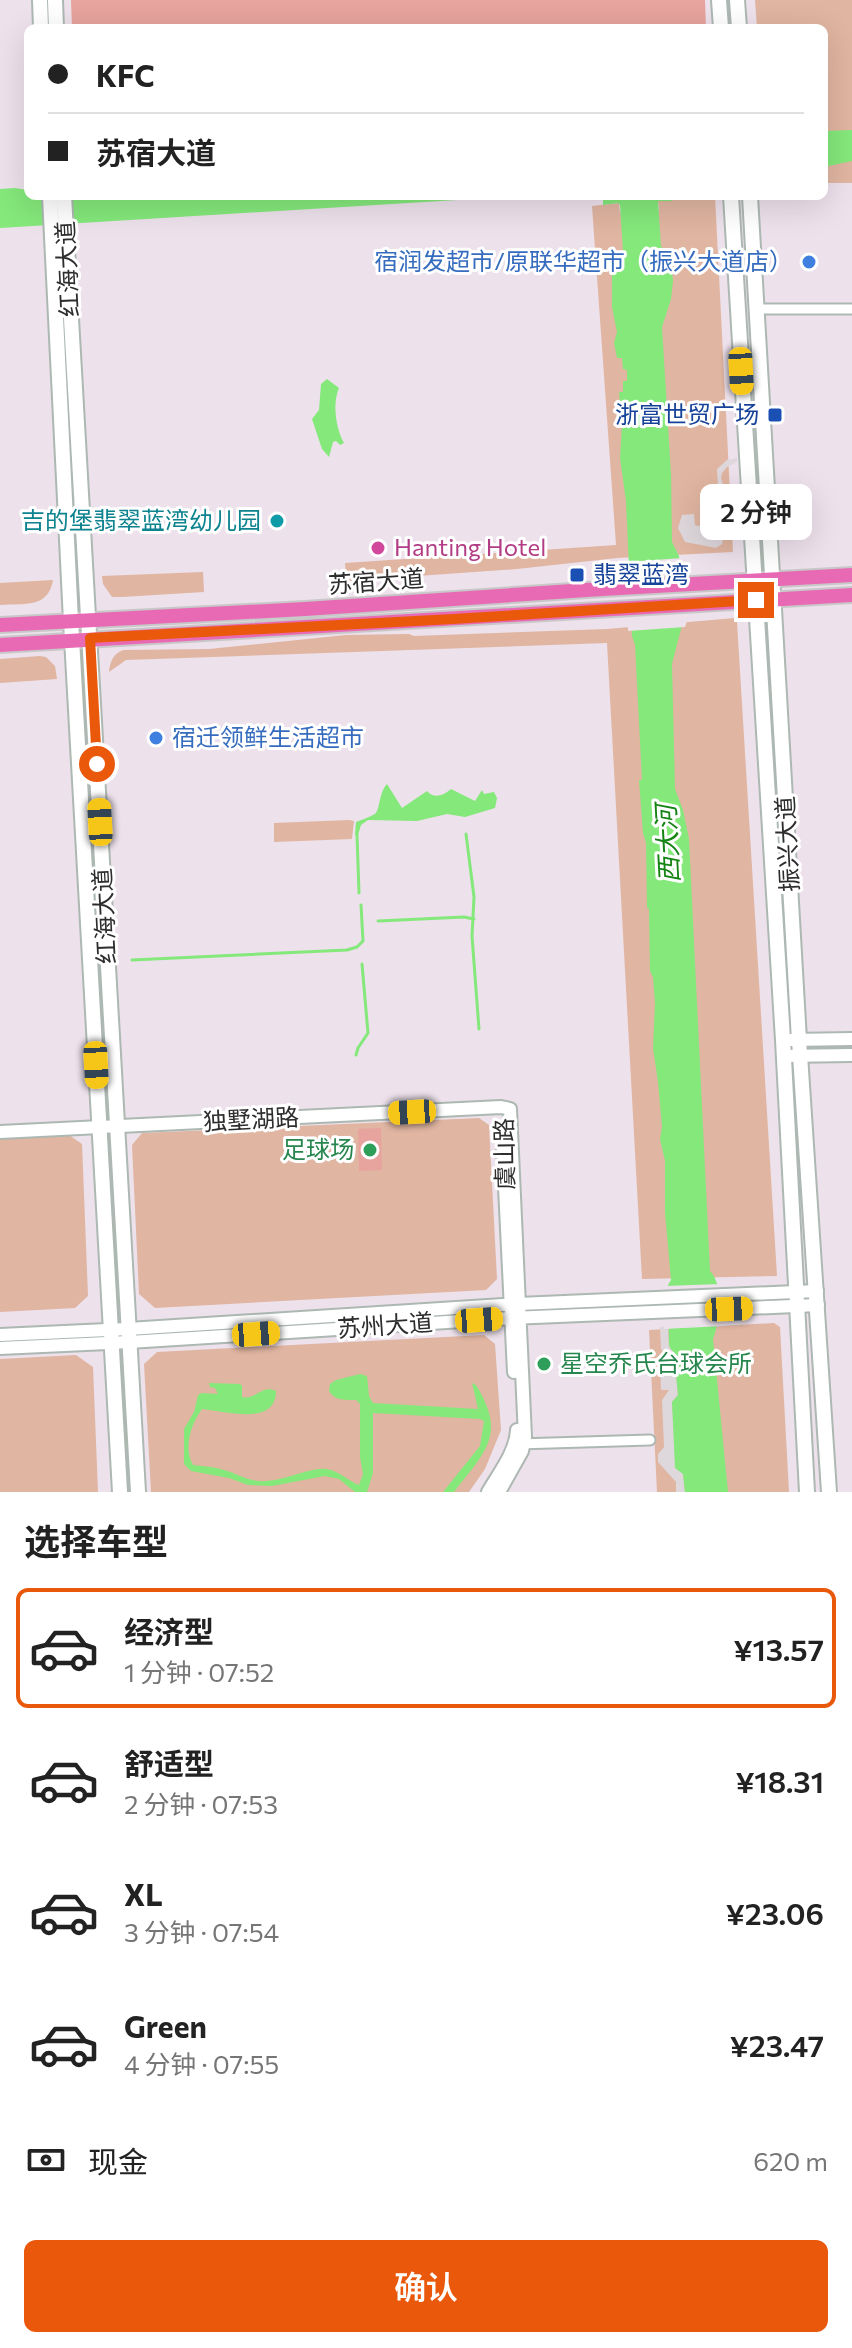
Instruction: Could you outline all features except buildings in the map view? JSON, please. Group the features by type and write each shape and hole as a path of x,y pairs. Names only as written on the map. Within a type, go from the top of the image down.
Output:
{"main road":[{"path":"40,0 41,24"},
{"path":"55,0 56,24"},
{"path":"719,0 721,24"},
{"path":"737,0 739,24"},
{"name":"红海大道","path":"50,200 120,1492"},
{"name":"红海大道","path":"64,200 138,1492"},
{"name":"振兴大道","path":"731,200 783,1040 807,1492"},
{"name":"振兴大道","path":"750,200 799,1040 829,1492"},
{"name":"苏宿大道","path":"0,625 852,575"},
{"name":"苏宿大道","path":"0,645 852,595"}],"street":[{"path":"757,309 852,309"},
{"path":"783,1040 852,1039"},
{"path":"783,1056 852,1055"},
{"name":"独墅湖路","path":"0,1132 501,1107"},
{"name":"虞山路","path":"499,1492 515,1468 519,1444 515,1311 501,1107"},
{"name":"苏州大道","path":"0,1348 110,1337 515,1311 654,1298 729,1296 796,1300"},
{"name":"苏州大道","path":"515,1311 729,1309 817,1298"},
{"name":"苏州大道","path":"0,1335 110,1337"},
{"path":"519,1444 650,1440"},
{"name":"虞山路","path":"488,1492 519,1444"}],"shaded area":[{"path":"71,0 705,0 706,24 72,24"},
{"path":"755,0 852,0 852,183 828,183 828,24 757,24"},
{"path":"715,200 733,552 617,558 517,569 346,581 345,563 616,545 592,206 619,203 620,213 659,210 658,201"},
{"path":"737,458 737,462 727,467 721,478 730,506 722,544 716,548 685,542 678,528 682,515 694,514 695,525 699,526 714,523 721,515 722,497 717,469 727,460"},
{"path":"203,572 204,592 122,597 112,597 103,584 102,576"},
{"path":"53,580 46,596 34,603 0,605 0,583"},
{"path":"735,618 777,1276 642,1279 607,643 126,660 109,672 109,668 114,656 123,650 209,649 346,635 414,636 607,629"},
{"path":"46,657 55,666 57,679 0,683 0,659"},
{"path":"354,821 352,839 274,842 274,823"},
{"path":"479,1118 489,1125 497,1279 486,1290 155,1308 139,1294 132,1145 142,1133"},
{"name":"足球场","path":"381,1128 382,1170 359,1171 358,1129"},
{"path":"69,1135 82,1144 88,1296 75,1308 0,1312 0,1139"},
{"path":"774,1323 780,1327 789,1492 657,1492 649,1330"},
{"path":"668,1326 678,1395 672,1402 676,1462 683,1474 685,1492 676,1492 676,1482 658,1462 658,1454 664,1447 662,1400 669,1390 661,1390 660,1363 668,1363 668,1357 661,1349 660,1327"},
{"path":"484,1335 495,1344 501,1430 485,1469 469,1492 151,1492 144,1364 157,1352"},
{"path":"76,1355 93,1367 98,1492 0,1492 0,1359"}],"water":[{"path":"852,130 852,161 828,166 828,131"},
{"path":"0,189 24,189 24,200 457,200 0,228"},
{"name":"西大河","path":"603,200 672,200 658,201 661,246 671,264 673,281 662,327 672,542 679,556 683,621 672,664 675,789 689,839 710,1271 719,1294 719,1313 713,1339 728,1492 685,1492 683,1474 675,1468 672,1402 678,1395 674,1353 669,1346 668,1285 671,1280 665,1213 665,1161 660,1139 662,1127 653,1048 655,1004 650,971 646,843 639,780 642,780 635,645 632,636 626,501 620,458 622,425 619,392 623,392 623,381 627,381 627,370 623,369 622,358 617,358 614,343 617,332 612,307 612,254 623,252 620,205 603,205"},
{"path":"327,379 339,388 336,416 344,443 333,442 329,457 322,449 312,419 319,410 321,384"},
{"path":"387,784 402,808 427,791 439,796 451,789 475,801 482,790 484,794 494,792 497,798 495,808 465,817 447,814 417,821 368,820 355,835 356,822 375,814"},
{"path":"360,1374 367,1376 373,1403 478,1409 472,1383 476,1385 490,1417 491,1430 483,1454 454,1492 443,1492 480,1446 484,1421 480,1419 373,1413 373,1473 367,1492 355,1492 339,1479 325,1476 272,1486 248,1485 191,1471 184,1464 184,1429 194,1412 198,1395 218,1394 209,1383 240,1384 242,1397 267,1389 276,1391 274,1402 258,1413 235,1414 202,1409 190,1436 189,1451 193,1465 220,1469 259,1481 326,1469 359,1485 363,1474 360,1404 356,1400 338,1398 329,1391 330,1384 336,1380"}],"pier":[{"path":"683,558 685,627 628,631 625,562"},
{"path":"721,1284 723,1326 664,1329 664,1286"}],"waterway":[{"path":"466,834 474,897 472,936 479,1029"},
{"path":"357,835 359,893"},
{"path":"132,960 347,950 363,941 361,905"},
{"path":"378,921 474,919"},
{"path":"356,1055 368,1033 362,964"}],"place":[{"name":"宿润发超市/原联华超市（振兴大道店）","path":"809,262"},
{"name":"浙富世贸广场","path":"775,415"},
{"name":"吉的堡翡翠蓝湾幼儿园","path":"277,521"},
{"name":"Hanting Hotel","path":"378,548"},
{"name":"翡翠蓝湾","path":"577,575"},
{"name":"宿迁领鲜生活超市","path":"156,738"},
{"name":"足球场","path":"370,1150"},
{"name":"星空乔氏台球会所","path":"544,1364"}],"route":[{"path":"97,764 90,638 756,600"}]}
